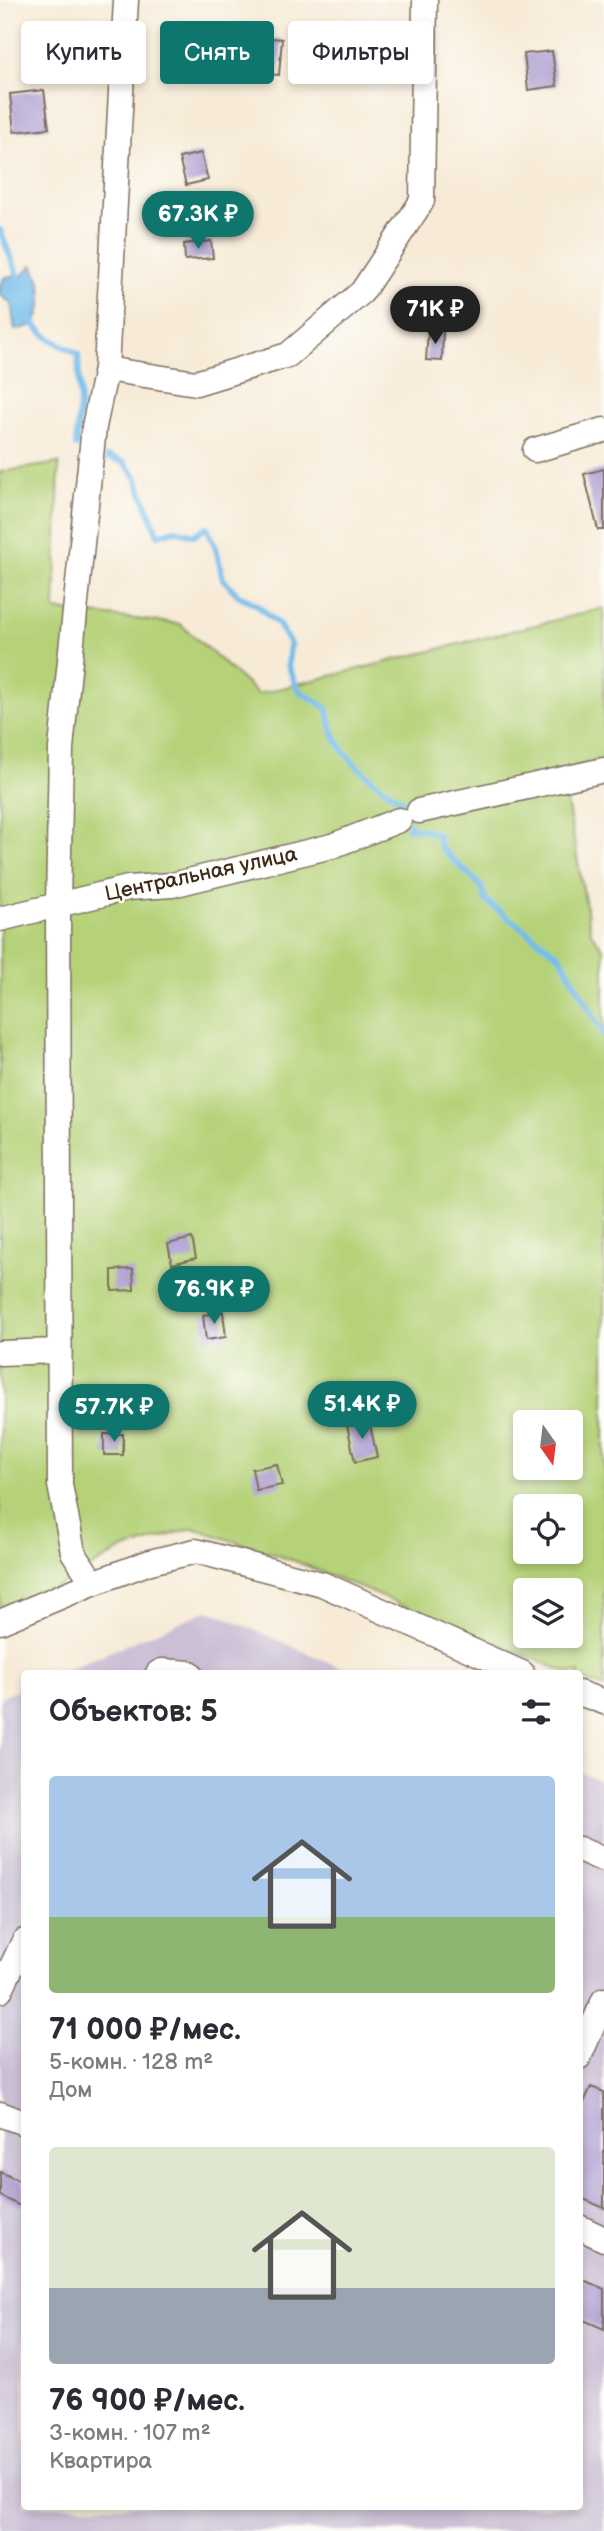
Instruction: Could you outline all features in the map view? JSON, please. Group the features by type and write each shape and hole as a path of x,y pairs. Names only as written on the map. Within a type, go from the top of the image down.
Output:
{"street":[{"path":"93,1583 72,1552 60,1485 58,906 61,748 94,427 106,369 126,0"},
{"path":"106,369 196,383 236,371 288,355 362,292 422,201 425,0"},
{"path":"535,450 604,430"},
{"name":"Центральная улица","path":"0,919 128,888 172,885 332,846 409,816 604,770"},
{"path":"0,1353 58,1351"},
{"path":"0,1622 150,1562 196,1551 322,1584 515,1670"},
{"path":"583,1694 604,1702"},
{"path":"583,1851 604,1860"},
{"path":"0,1991 21,1947"},
{"path":"583,2048 604,2000"},
{"path":"0,2114 21,2122"},
{"path":"583,2229 604,2239"}],"shaded area":[{"path":"209,1610 346,1670 66,1670"},
{"path":"21,1688 21,2510 583,2510 583,1773 604,1782 604,2531 0,2531 0,1698"}],"green space":[{"path":"59,463 55,610 180,624 258,694 604,608 604,759 561,770 591,933 604,949 604,1688 583,1680 583,1670 561,1670 295,1561 193,1528 121,1550 55,1588 0,1610 0,472"}],"water":[{"path":"32,265 41,287 40,310 34,325 15,330 11,303 0,295 0,285 5,277 23,275"}],"building":[{"path":"274,38 282,39 279,75 274,75"},
{"path":"552,51 557,86 528,90 524,54"},
{"path":"44,90 49,128 14,132 10,94"},
{"path":"201,153 208,180 186,185 179,158"},
{"path":"211,241 213,258 185,260 184,244"},
{"path":"428,330 443,331 442,361 426,360"},
{"path":"604,469 604,530 598,530 584,474"},
{"path":"192,1238 196,1258 172,1264 168,1244"},
{"path":"133,1269 134,1290 112,1291 112,1270"},
{"path":"223,1312 226,1337 206,1340 203,1315"},
{"path":"369,1420 377,1457 355,1462 347,1425"},
{"path":"104,1434 123,1434 123,1455 104,1455"},
{"path":"277,1464 282,1485 256,1490 252,1469"},
{"path":"591,2087 604,2092 604,2208 583,2199 583,2104"},
{"path":"0,2172 21,2182 21,2206 0,2196"},
{"path":"583,2280 604,2289 604,2329 583,2320"}],"waterway":[{"path":"0,230 20,281"},
{"path":"32,318 45,335 78,354 80,400 76,446"},
{"path":"107,457 124,462 136,477 158,535 174,530 195,535 207,527 216,548 223,579 238,595 257,605 279,625 290,644 288,665 298,690 327,708 332,730 354,763 375,782 408,804"},
{"path":"410,823 408,828 426,830 438,835 440,847 481,886 486,901 560,956 604,1035"}]}
